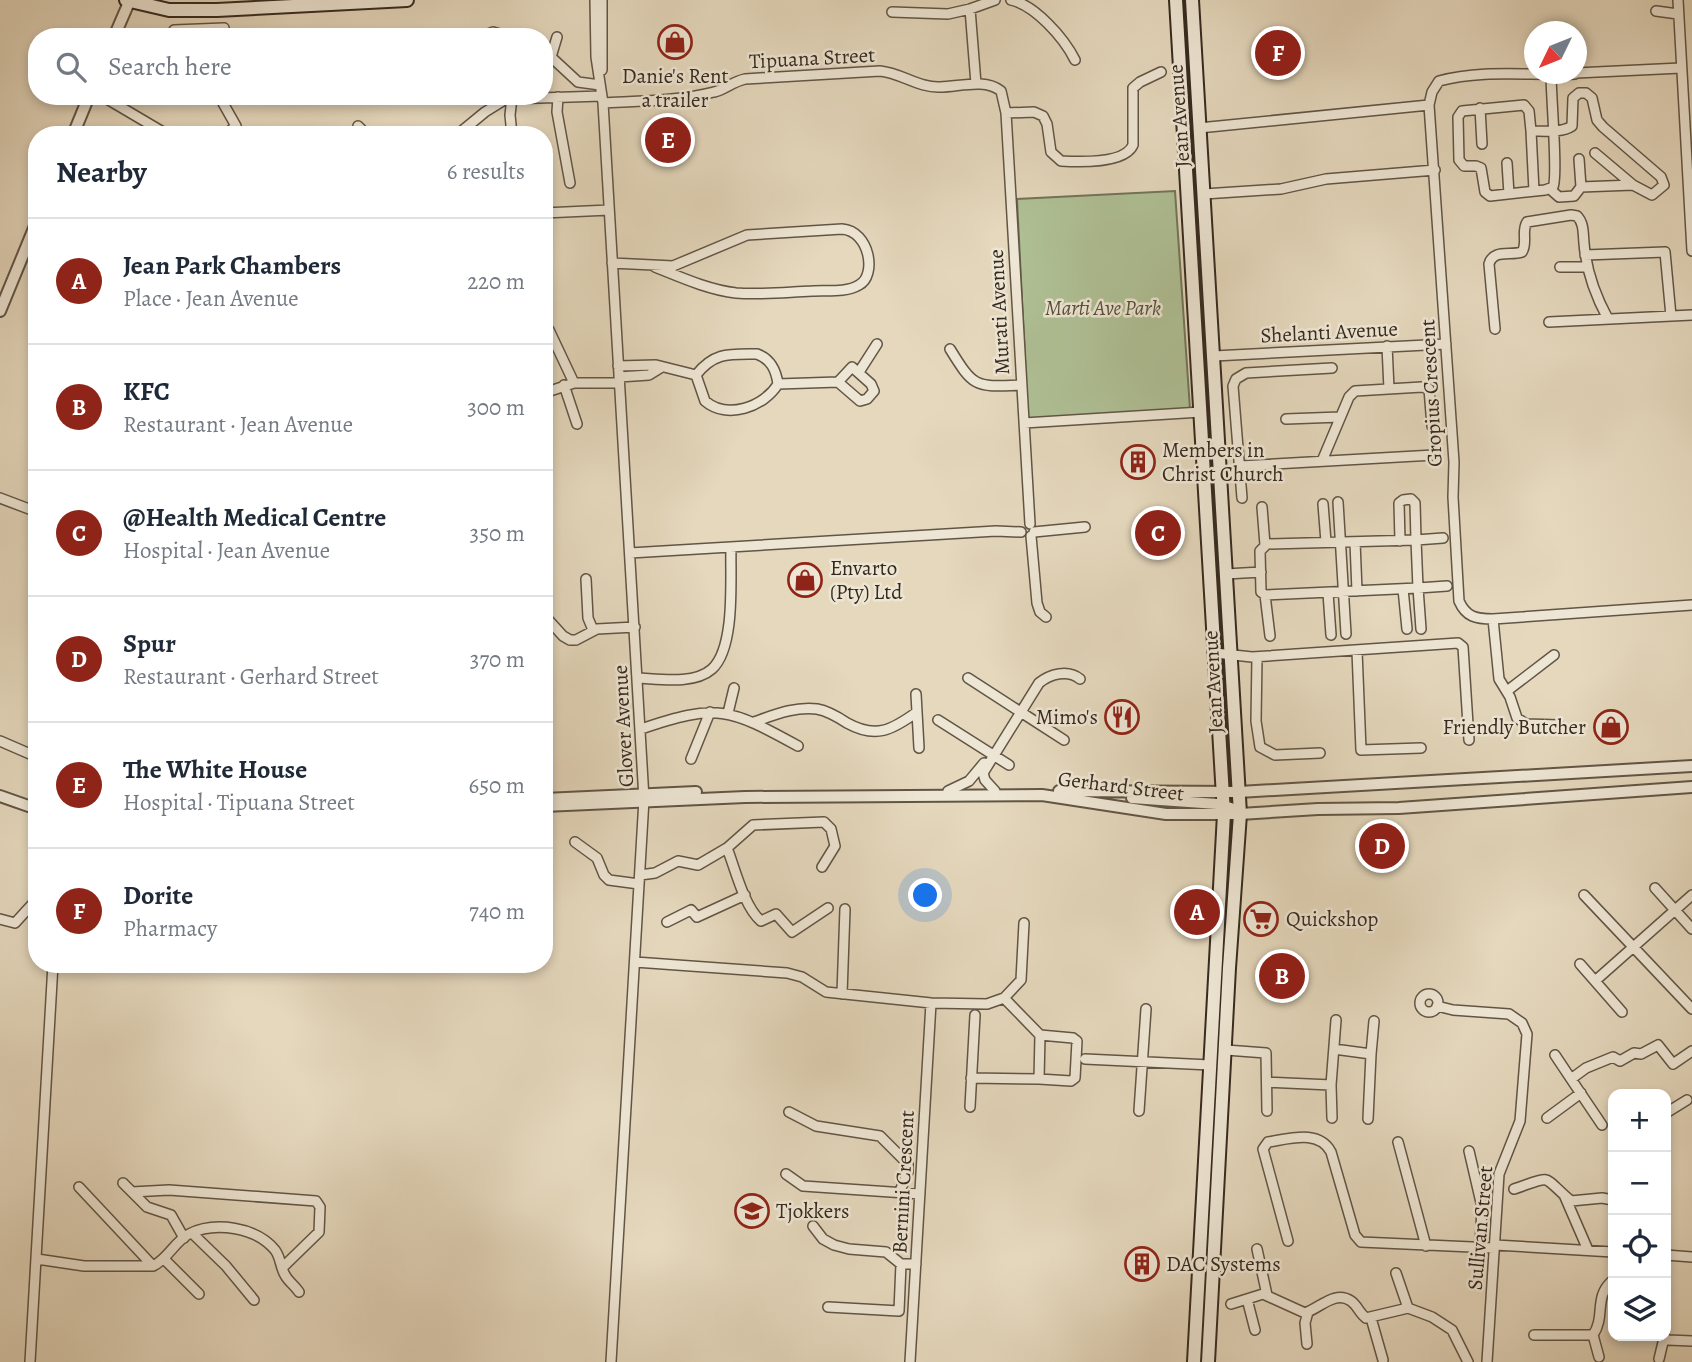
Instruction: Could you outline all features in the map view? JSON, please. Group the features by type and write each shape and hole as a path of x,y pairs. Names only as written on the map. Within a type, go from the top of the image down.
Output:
{"main road":[{"path":"128,0 169,10 232,10 407,0"},
{"name":"Jean Avenue","path":"1177,0 1224,804 1194,1362"},
{"name":"Jean Avenue","path":"1192,0 1241,814 1208,1362"},
{"path":"1183,104 1188,82 1196,77"},
{"path":"1209,1089 1216,1075 1221,992 1223,986 1229,982"}],"street":[{"path":"117,28 128,0"},
{"name":"Glover Avenue","path":"595,0 595,44 610,210 644,798 611,1362"},
{"name":"Glover Avenue","path":"601,93 602,0"},
{"path":"892,12 948,14 995,0"},
{"path":"1011,0 1034,12 1062,40 1075,60"},
{"path":"1678,0 1692,251"},
{"path":"970,9 976,84 989,85 1001,92 1006,113 1034,112 1043,116 1047,124 1051,152 1057,159 1067,161 1119,158 1129,153 1133,145 1133,88 1161,72"},
{"path":"1656,11 1678,14"},
{"path":"553,44 556,37"},
{"path":"553,62 578,82 601,93"},
{"path":"1587,73 1681,68"},
{"name":"Tipuana Street","path":"553,97 601,93 691,97 721,90 730,83 745,79 871,71 896,74 934,87 976,84"},
{"path":"1199,128 1429,105 1434,88 1444,79 1478,75 1524,75"},
{"path":"1534,191 1529,111 1524,105 1466,109 1458,117 1459,160 1464,166 1481,168 1487,195 1509,194 1534,191 1550,189 1556,179 1551,84"},
{"path":"1531,131 1569,129 1573,121 1573,99 1579,93 1590,95 1597,120 1664,181 1661,189 1652,195 1633,186 1595,153"},
{"path":"558,97 558,119 570,183"},
{"path":"77,126 85,105"},
{"path":"117,105 153,126"},
{"path":"224,105 236,126"},
{"path":"470,126 495,105"},
{"path":"511,105 511,126"},
{"name":"Gropius Crescent","path":"1429,105 1436,170 1454,462 1452,497 1459,601 1462,609 1471,617 1493,620 1692,605"},
{"path":"1480,108 1482,144"},
{"name":"Murati Avenue","path":"1006,113 1028,532 1037,603 1046,617"},
{"path":"1550,189 1559,197 1574,195 1581,187 1579,159"},
{"path":"1507,163 1509,194"},
{"path":"1204,194 1281,189 1326,179 1436,170"},
{"path":"1581,187 1633,186"},
{"path":"553,213 610,210"},
{"path":"1495,329 1489,262 1496,254 1522,253 1525,248 1524,229 1527,222 1577,216 1583,223 1585,256 1595,294 1608,319"},
{"path":"612,263 655,267 678,264 747,235 842,229 855,231 859,235 868,257 865,281 849,289 738,293 689,281 655,267"},
{"path":"0,311 28,243"},
{"path":"1585,256 1665,252 1671,316"},
{"path":"1560,267 1588,267"},
{"path":"1549,322 1692,315"},
{"path":"553,339 569,384 577,424"},
{"path":"859,372 877,344"},
{"name":"Shelanti Avenue","path":"1214,356 1446,344"},
{"path":"1387,346 1388,389"},
{"path":"950,349 961,367 977,384 985,387 1020,385"},
{"path":"757,354 764,356 773,367 778,384 773,392 755,406 724,409 716,408 705,401 696,375 713,358 757,354"},
{"path":"618,366 649,364 696,375"},
{"path":"553,390 569,384 649,375 662,367"},
{"path":"778,384 838,382 856,399 864,400 874,391 871,384 852,367 838,382"},
{"path":"1242,498 1233,386 1236,379 1246,373 1332,368"},
{"path":"1322,461 1353,392 1422,387 1429,390 1432,426"},
{"path":"1024,423 1201,412"},
{"path":"1286,419 1340,417"},
{"path":"1240,466 1434,455"},
{"path":"0,498 28,509"},
{"path":"1400,541 1399,503 1411,499 1415,503 1421,629"},
{"path":"1338,502 1346,634"},
{"path":"1323,504 1326,542"},
{"path":"1262,507 1265,545"},
{"path":"630,553 1085,527"},
{"path":"1270,636 1265,595 1261,592 1260,549 1265,545 1443,538"},
{"path":"1355,542 1357,591"},
{"path":"638,677 690,678 712,670 723,652 729,616 731,547"},
{"path":"1226,574 1261,572"},
{"path":"586,579 588,618 593,630"},
{"path":"1265,595 1447,586"},
{"path":"1403,589 1406,629"},
{"path":"1328,593 1331,635"},
{"path":"1493,620 1499,678 1517,718 1527,724 1559,725"},
{"path":"553,625 570,640 576,640 593,630 635,626"},
{"path":"1214,653 1257,657 1456,643 1462,645 1469,740"},
{"path":"1357,651 1361,750 1421,748"},
{"path":"1507,691 1555,655"},
{"path":"1257,657 1256,721 1260,747 1275,755 1320,753"},
{"path":"948,791 964,785 980,772 1039,683 1045,678 1071,673 1080,679"},
{"path":"968,678 1064,740"},
{"path":"727,713 734,688"},
{"path":"916,694 919,748"},
{"path":"754,722 786,711 816,709 828,712 857,728 878,731 894,727 916,712"},
{"path":"691,759 710,712"},
{"path":"641,729 673,718 710,712 727,713 754,722 797,746"},
{"path":"938,720 1009,765"},
{"path":"0,741 28,753"},
{"name":"Gerhard Street","path":"553,799 1042,795 1166,814 1224,804 1239,792 1692,766"},
{"path":"980,772 995,791"},
{"name":"Gerhard Street","path":"553,805 644,798 948,791 1105,791 1224,804 1241,814 1318,808 1399,808 1692,787"},
{"path":"0,796 28,806"},
{"path":"0,802 28,811"},
{"path":"575,842 597,858 609,880 640,879 678,861 698,866 727,848 753,825 824,822 831,829 835,846 822,867"},
{"path":"727,848 757,919 765,920 776,914 792,932 828,908"},
{"path":"1655,888 1692,929"},
{"path":"667,922 691,910 697,917 745,895"},
{"path":"1584,895 1692,1009"},
{"path":"1595,981 1692,895"},
{"path":"0,919 15,923 28,909"},
{"path":"842,994 845,909"},
{"path":"635,962 787,973 802,977 819,990 842,994 974,1005 1004,998 1021,980 1024,923"},
{"path":"1580,964 1622,1012"},
{"path":"30,1362 53,973"},
{"path":"971,1078 1072,1080 1076,1076 1078,1044 1073,1038 1041,1035 1004,998"},
{"name":"Bernini Crescent","path":"910,1362 931,1003"},
{"name":"Sullivan Street","path":"1437,1006 1453,1010 1509,1014 1521,1023 1527,1034 1520,1121 1499,1174 1487,1362"},
{"path":"1139,1111 1146,1009"},
{"path":"970,1107 975,1015"},
{"path":"1332,1118 1331,1085 1336,1020"},
{"path":"1368,1119 1374,1021"},
{"path":"1039,1079 1041,1035"},
{"path":"1572,1079 1586,1068 1613,1057 1620,1061 1634,1053 1641,1055 1658,1045 1674,1063 1692,1051"},
{"path":"1334,1049 1371,1054"},
{"path":"1226,1050 1266,1053 1267,1111"},
{"path":"1555,1055 1602,1125"},
{"path":"1085,1059 1210,1065"},
{"path":"1267,1082 1331,1085"},
{"path":"1547,1118 1581,1093"},
{"path":"1671,1110 1687,1100"},
{"path":"789,1112 816,1126 880,1136 908,1164 908,1172 900,1191"},
{"path":"1289,1241 1263,1149 1268,1142 1312,1137 1326,1143 1331,1152 1355,1234 1361,1242 1608,1252"},
{"path":"1398,1142 1426,1246"},
{"path":"1469,1152 1482,1207 1480,1248"},
{"path":"786,1174 803,1186 920,1194"},
{"path":"1514,1189 1545,1179 1572,1201 1608,1199"},
{"path":"123,1183 147,1208 171,1215 254,1300"},
{"path":"79,1187 153,1266"},
{"path":"132,1192 169,1190 316,1201 320,1207 319,1232 282,1268"},
{"path":"1564,1195 1588,1250"},
{"path":"813,1226 823,1240 834,1245 887,1252 901,1264 916,1265"},
{"path":"37,1259 84,1266 153,1266 188,1235 218,1228 251,1233 268,1243 277,1253 285,1276 299,1292"},
{"path":"1257,1249 1267,1295"},
{"path":"1671,1255 1692,1257"},
{"path":"164,1259 199,1294"},
{"path":"828,1307 899,1311 901,1264"},
{"path":"1396,1273 1408,1308"},
{"path":"1593,1335 1596,1332 1604,1288 1608,1284"},
{"path":"1231,1304 1267,1295 1299,1311 1308,1312 1331,1299 1343,1298 1355,1304 1361,1315 1371,1318 1408,1308 1432,1317 1452,1330 1468,1362"},
{"path":"1247,1299 1255,1330"},
{"path":"1602,1301 1608,1301"},
{"path":"1307,1343 1305,1323 1308,1312"},
{"path":"1371,1318 1383,1360"},
{"path":"1534,1335 1593,1335"},
{"path":"1593,1335 1599,1357"},
{"path":"1671,1338 1692,1341"},
{"path":"1659,1359 1662,1341"}],"green space":[{"name":"Marti Ave Park","path":"1175,191 1190,409 1028,420 1017,199"}],"place":[{"name":"Danie's Rent a trailer","path":"675,42"},
{"name":"Dorite","path":"1278,53"},
{"name":"The White House","path":"668,140"},
{"name":"Members in Christ Church","path":"1138,462"},
{"name":"@Health Medical Centre","path":"1158,533"},
{"name":"Envarto (Pty) Ltd","path":"805,580"},
{"name":"Mimo's","path":"1122,717"},
{"name":"Friendly Butcher","path":"1611,727"},
{"name":"Spur","path":"1382,846"},
{"name":"Jean Park Chambers","path":"1197,912"},
{"name":"Quickshop","path":"1261,919"},
{"name":"KFC","path":"1282,976"},
{"name":"Tjokkers","path":"752,1211"},
{"name":"DAC Systems","path":"1142,1264"}]}
